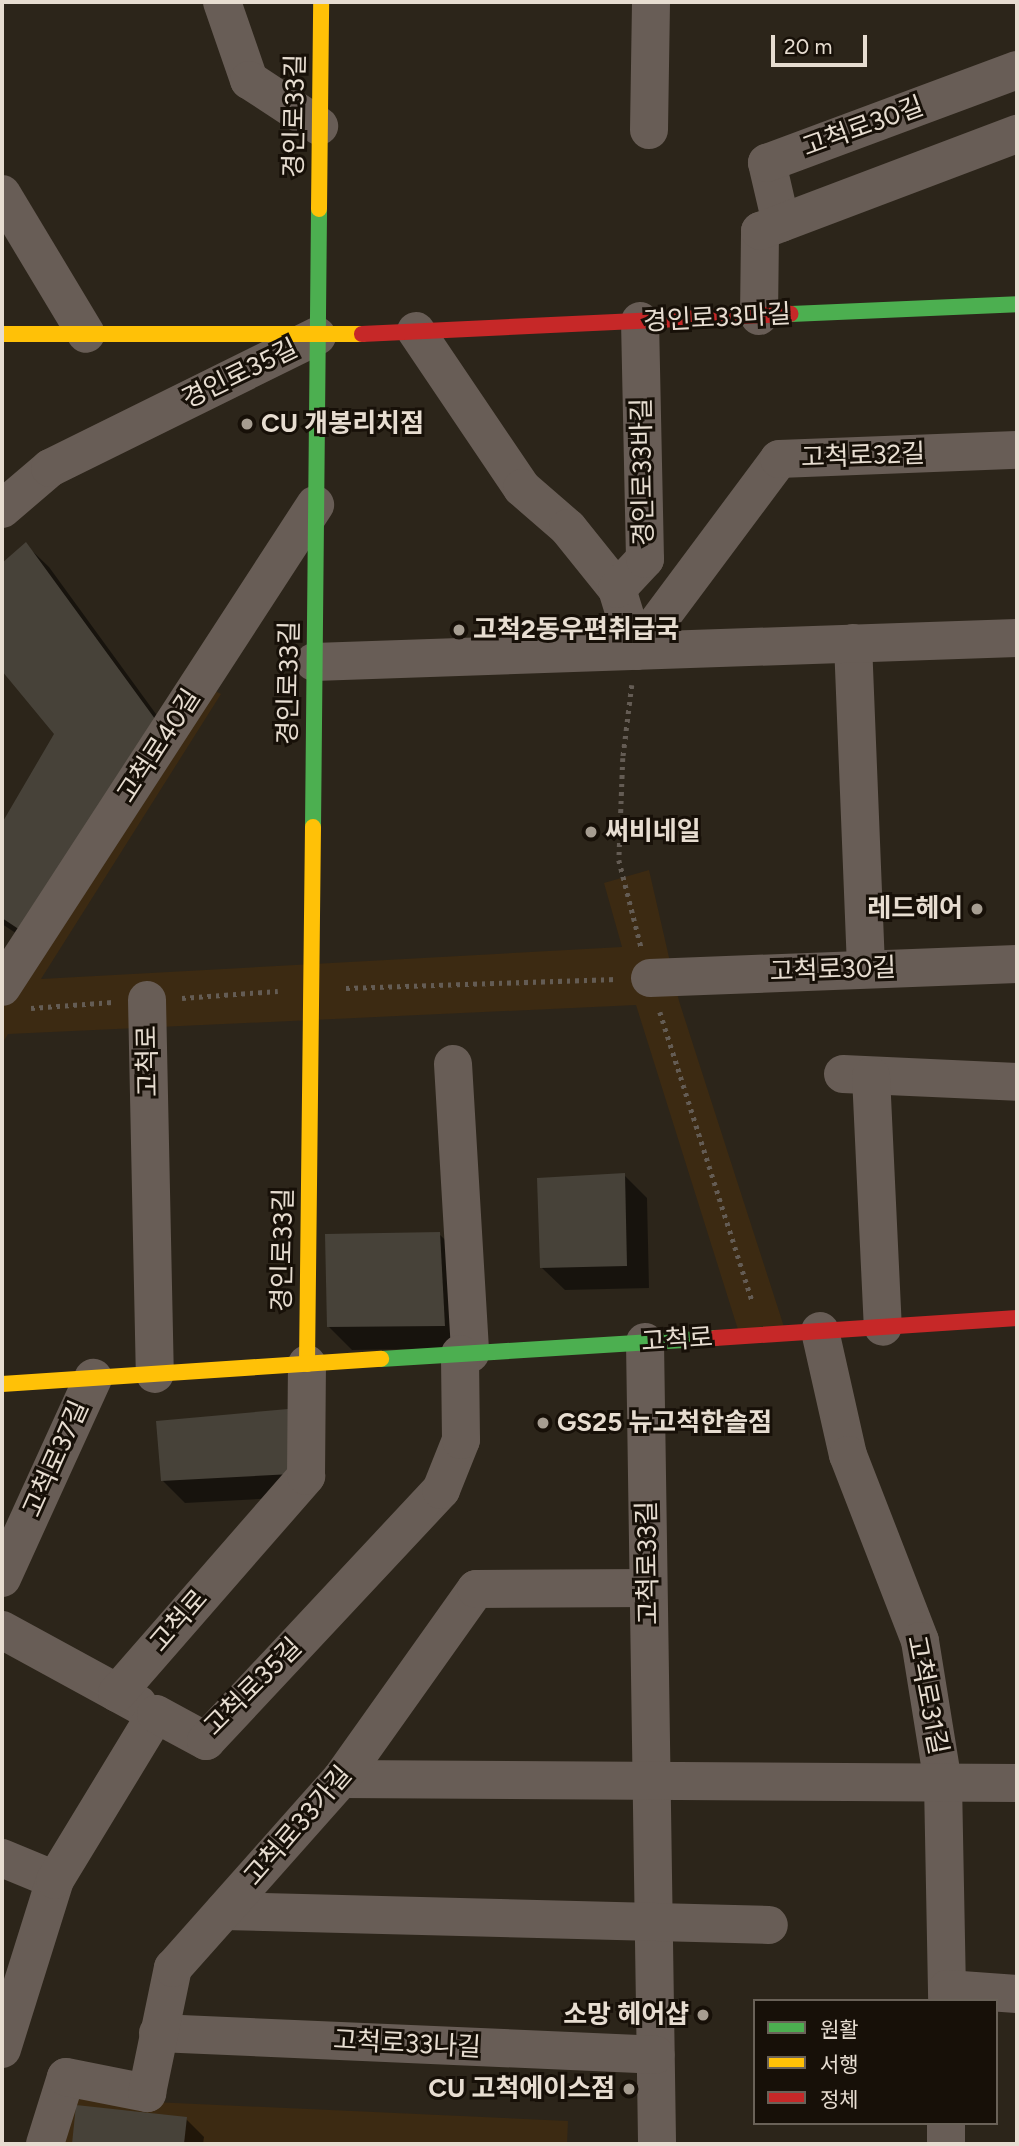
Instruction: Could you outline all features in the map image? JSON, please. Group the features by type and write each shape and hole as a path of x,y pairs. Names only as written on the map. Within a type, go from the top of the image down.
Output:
{"street":[{"path":"222,2 250,80 319,126"},
{"name":"경인로33길","path":"306,1364 321,2"},
{"path":"649,130 651,2"},
{"name":"고척로30길","path":"781,223 767,163 1017,70"},
{"path":"759,316 760,231 1017,134"},
{"path":"2,194 86,334"},
{"name":"경인로33마길","path":"317,335 1017,304"},
{"name":"경인로33바길","path":"617,589 645,559 640,321"},
{"path":"416,331 522,488 568,528 617,589 636,651"},
{"name":"경인로35길","path":"2,334 317,335"},
{"name":"경인로35길","path":"2,509 50,468 317,335"},
{"name":"고척로32길","path":"636,651 779,459 1017,450"},
{"name":"고척로40길","path":"2,987 315,505"},
{"path":"314,662 1017,638"},
{"path":"853,643 866,968"},
{"name":"고척로30길","path":"650,978 1017,964"},
{"name":"고척로","path":"147,1000 155,1374"},
{"path":"453,1064 465,1354"},
{"path":"883,1327 857,1075 1017,1082"},
{"name":"고척로","path":"2,1384 1017,1318"},
{"name":"고척로31길","path":"820,1331 848,1455 920,1641 943,1783 947,1995 1017,1994"},
{"name":"고척로33길","path":"645,1342 657,2144"},
{"name":"고척로35길","path":"156,1714 206,1741 441,1490 461,1440 465,1354"},
{"name":"고척로","path":"117,1693 306,1476 306,1364"},
{"name":"고척로37길","path":"2,1578 93,1378"},
{"name":"고척로33가길","path":"45,2144 66,2077 147,2092 173,1968 341,1779 476,1589 648,1588"},
{"path":"2,1630 156,1714 55,1880 2,2049"},
{"path":"341,1779 651,1783 1017,1783"},
{"path":"2,1858 55,1880"},
{"path":"224,1910 769,1925"},
{"name":"고척로33나길","path":"159,2033 656,2056"},
{"path":"946,2125 946,2144"}],"path":[{"path":"636,651 623,758 619,860 650,978"}],"shaded area":[{"path":"183,674 221,694 41,979 622,947 604,883 649,870 679,1001 786,1333 740,1336 636,1005 8,1034 2,1044 2,963"},
{"path":"67,2098 568,2121 567,2144 55,2144"}],"building":[{"path":"26,542 158,723 23,932 2,918 2,823 54,734 2,671 2,563"},
{"path":"625,1173 627,1266 540,1268 537,1178"},
{"path":"440,1232 445,1326 327,1327 325,1234"},
{"path":"288,1409 292,1474 161,1481 156,1421"},
{"path":"76,2105 187,2117 184,2144 72,2144"}],"traffic: fast":[{"path":"313,827 319,209"},
{"path":"791,314 1017,304"},
{"path":"381,1359 715,1338"}],"traffic: slow":[{"path":"319,209 321,2"},
{"path":"2,334 362,334"},
{"path":"307,1364 313,827"},
{"path":"2,1384 381,1359"}],"traffic: jam":[{"path":"362,334 791,314"},
{"path":"715,1338 1017,1318"}],"place":[{"name":"CU 개봉리치점","path":"247,424"},
{"name":"고척2동우편취급국","path":"459,630"},
{"name":"써비네일","path":"591,832"},
{"name":"레드헤어","path":"977,909"},
{"name":"GS25 뉴고척한솔점","path":"543,1423"},
{"name":"소망 헤어샵","path":"703,2015"},
{"name":"CU 고척에이스점","path":"629,2089"}]}
